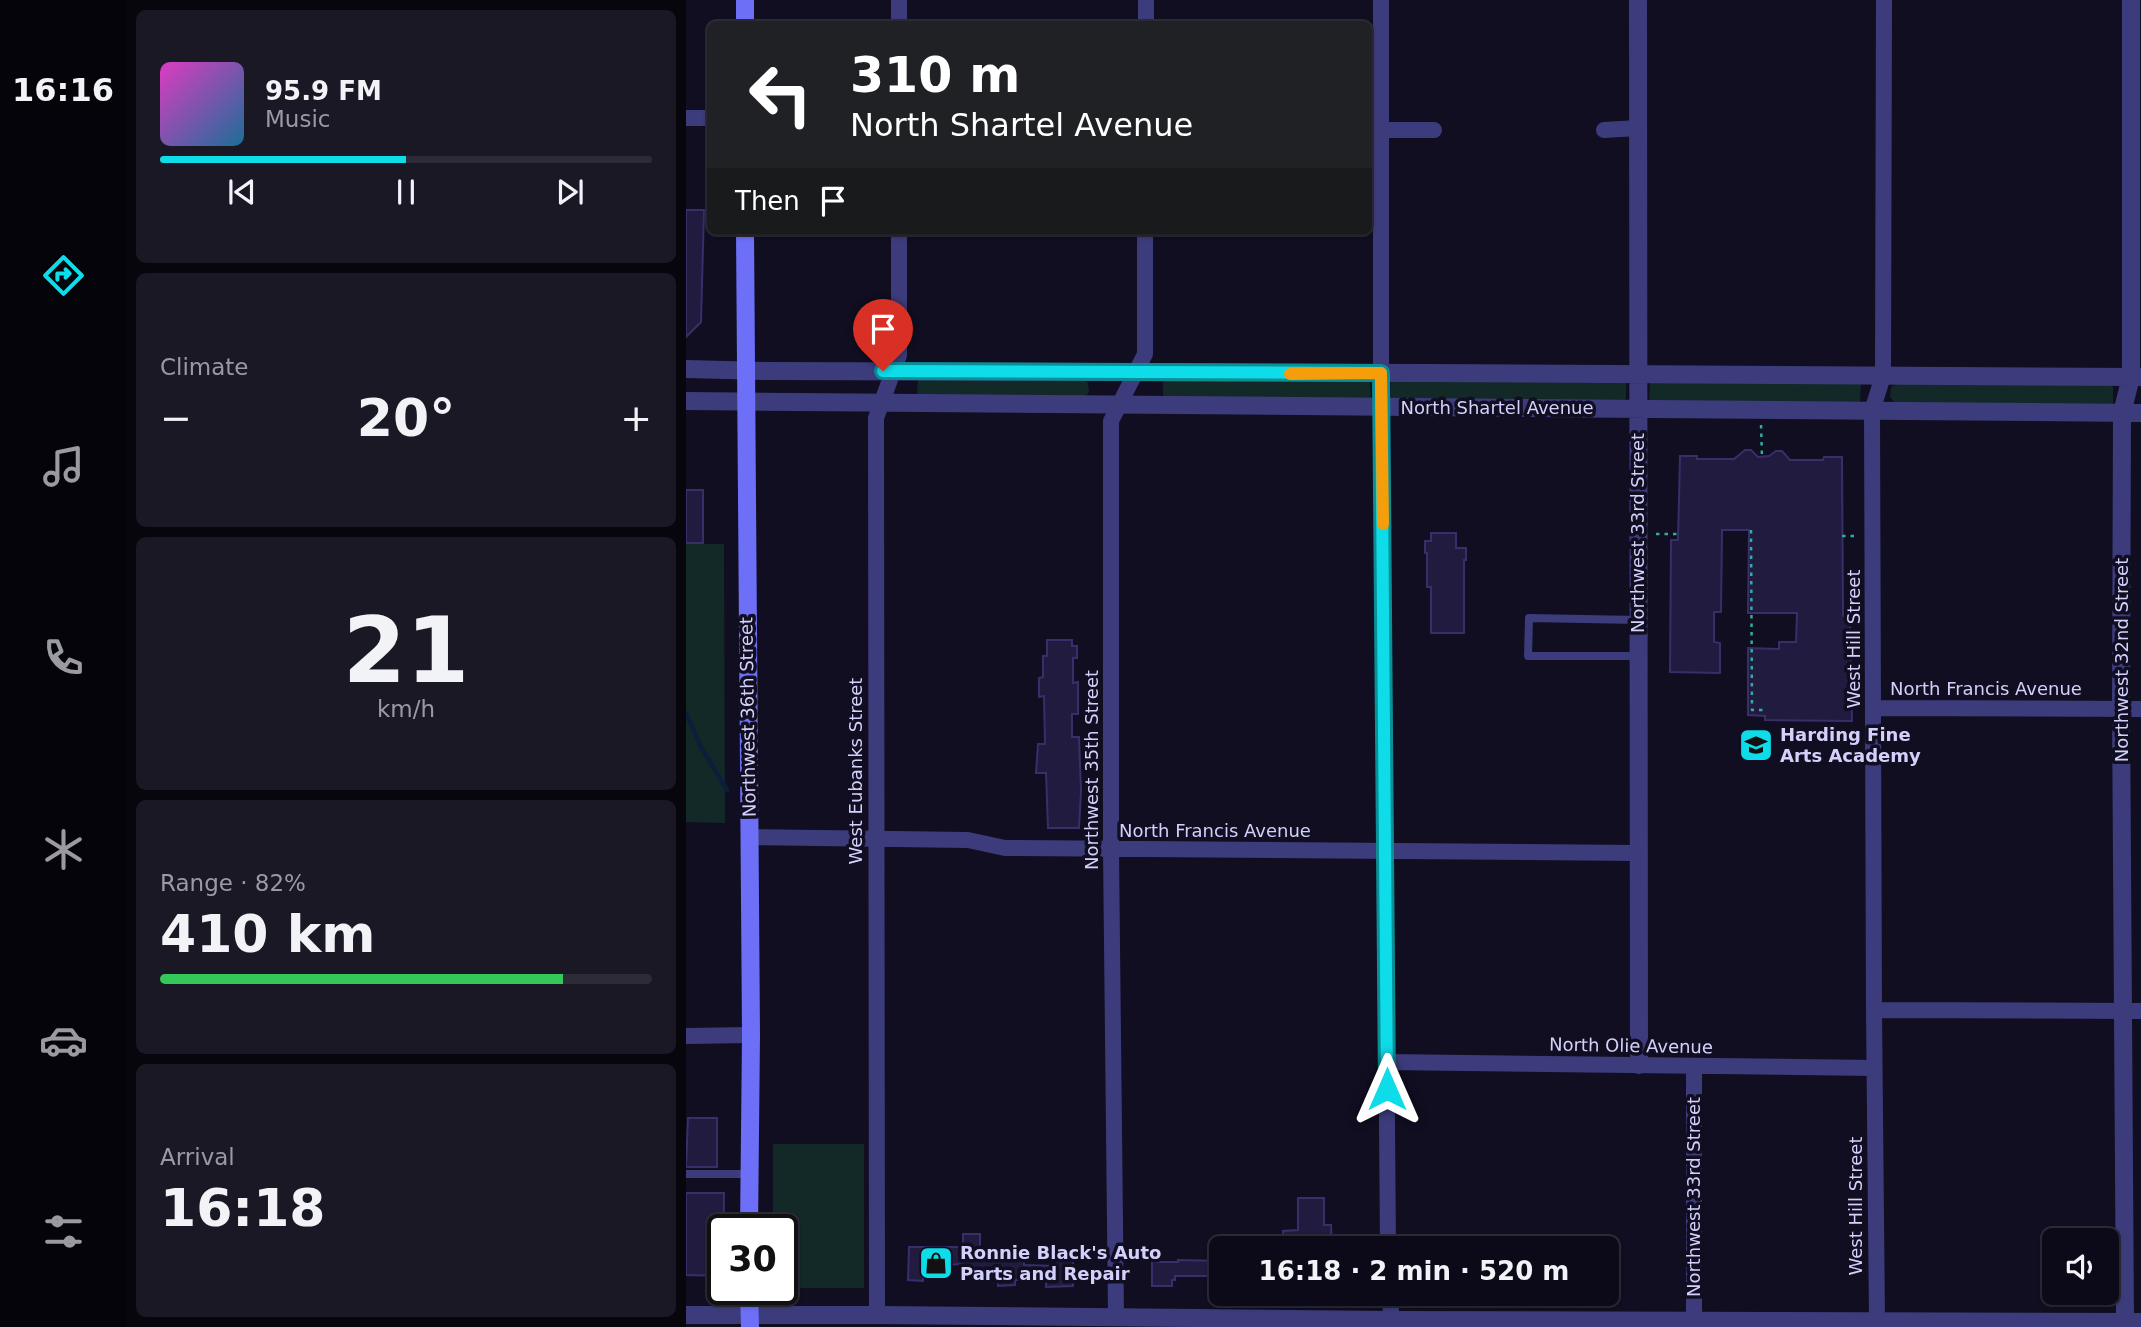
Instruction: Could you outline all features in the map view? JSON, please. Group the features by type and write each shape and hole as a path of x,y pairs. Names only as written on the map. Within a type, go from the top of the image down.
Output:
{"main road":[{"path":"745,0 745,21"},
{"name":"Northwest 36th Street","path":"745,235 751,1035 749,1214"}],"street":[{"path":"899,0 899,21"},
{"path":"1146,0 1146,21"},
{"path":"1381,0 1375,130 1381,373 1388,1236"},
{"name":"Northwest 33rd Street","path":"1638,0 1639,1065"},
{"name":"West Hill Street","path":"1877,1321 1872,411 1883,376 1884,0"},
{"name":"Northwest 32nd Street","path":"2131,0 2136,377 2122,413 2121,709 2132,1012 2133,1322"},
{"path":"686,118 707,118"},
{"path":"1604,130 1638,128"},
{"path":"1375,130 1434,130"},
{"name":"West Eubanks Street","path":"877,1315 876,418 899,355 899,235"},
{"name":"Northwest 35th Street","path":"1116,1317 1111,850 1111,421 1145,354 1145,235"},
{"name":"North Shartel Avenue","path":"686,369 2136,377"},
{"name":"North Shartel Avenue","path":"686,401 2141,413"},
{"name":"North Francis Avenue","path":"1874,708 2141,709"},
{"name":"North Francis Avenue","path":"750,838 968,840 999,848 1111,850 1639,853"},
{"path":"1874,1010 2132,1012"},
{"path":"686,1036 751,1035"},
{"name":"North Olie Avenue","path":"1387,1062 1874,1068"},
{"name":"Northwest 33rd Street","path":"1694,1066 1694,1324"},
{"path":"1391,1306 1394,1324"},
{"path":"686,1315 750,1321 877,1315 1116,1317 1394,1324 2133,1322"}],"lane":[{"path":"1638,620 1529,618 1528,656 1639,656"},
{"path":"686,1174 749,1174"}],"path":[{"path":"1760,410 1762,457"},
{"path":"1751,530 1752,710 1764,710"},
{"path":"1651,534 1679,534"},
{"path":"1842,536 1857,536"}],"green space":[{"path":"918,379 1082,379 1088,383 1089,392 1086,396 917,395"},
{"path":"1166,379 1370,381 1371,399 1166,397 1163,395 1163,382"},
{"path":"1391,380 1626,382 1626,399 1623,402 1391,400"},
{"path":"1650,381 1861,383 1860,403 1649,402"},
{"path":"1898,383 2110,384 2113,387 2113,404 1896,404 1890,397 1891,387"},
{"path":"686,544 724,544 725,823 686,822"},
{"path":"773,1144 864,1144 864,1288 798,1288 798,1214 773,1214"}],"building":[{"path":"686,210 704,210 701,322 686,337"},
{"path":"1745,450 1751,450 1758,457 1782,451 1790,460 1842,457 1843,616 1850,616 1852,721 1765,720 1765,716 1748,715 1748,648 1779,649 1779,642 1796,642 1797,613 1748,613 1749,530 1722,530 1721,612 1714,612 1714,642 1720,643 1720,673 1670,672 1671,540 1678,540 1680,456 1734,459"},
{"path":"686,490 703,490 703,543 686,543"},
{"path":"1431,533 1456,533 1456,548 1466,548 1464,633 1431,633 1431,587 1427,587 1425,541 1431,541"},
{"path":"1047,640 1072,640 1072,646 1077,646 1077,658 1073,658 1073,683 1078,682 1078,714 1072,714 1072,737 1079,737 1079,828 1048,828 1046,773 1036,773 1038,744 1045,744 1044,696 1039,697 1039,678 1043,677 1043,656 1047,656"},
{"path":"688,1118 717,1118 717,1167 686,1167"},
{"path":"686,1193 724,1193 724,1214 707,1214 707,1276 686,1275"},
{"path":"1298,1198 1324,1198 1324,1225 1331,1225 1331,1236 1283,1236 1283,1231 1298,1230"},
{"path":"963,1234 980,1234 980,1253 1024,1253 1024,1265 1056,1266 1056,1258 1073,1258 1073,1286 1046,1287 1046,1280 1015,1280 1015,1285 998,1286 997,1272 963,1271 963,1264 924,1266 923,1281 908,1280 909,1247 963,1247"},
{"path":"1209,1261 1209,1276 1175,1276 1172,1286 1152,1286 1152,1262"}],"waterway":[{"path":"686,713 701,747 727,790"}],"slow traffic":[{"path":"1290,374 1381,373 1383,524"}],"place":[{"name":"Harding Fine Arts Academy","path":"1756,745"},
{"name":"Ronnie Black's Auto Parts and Repair","path":"936,1263"}],"route":[{"path":"883,371 1381,373 1387,1089"}]}
